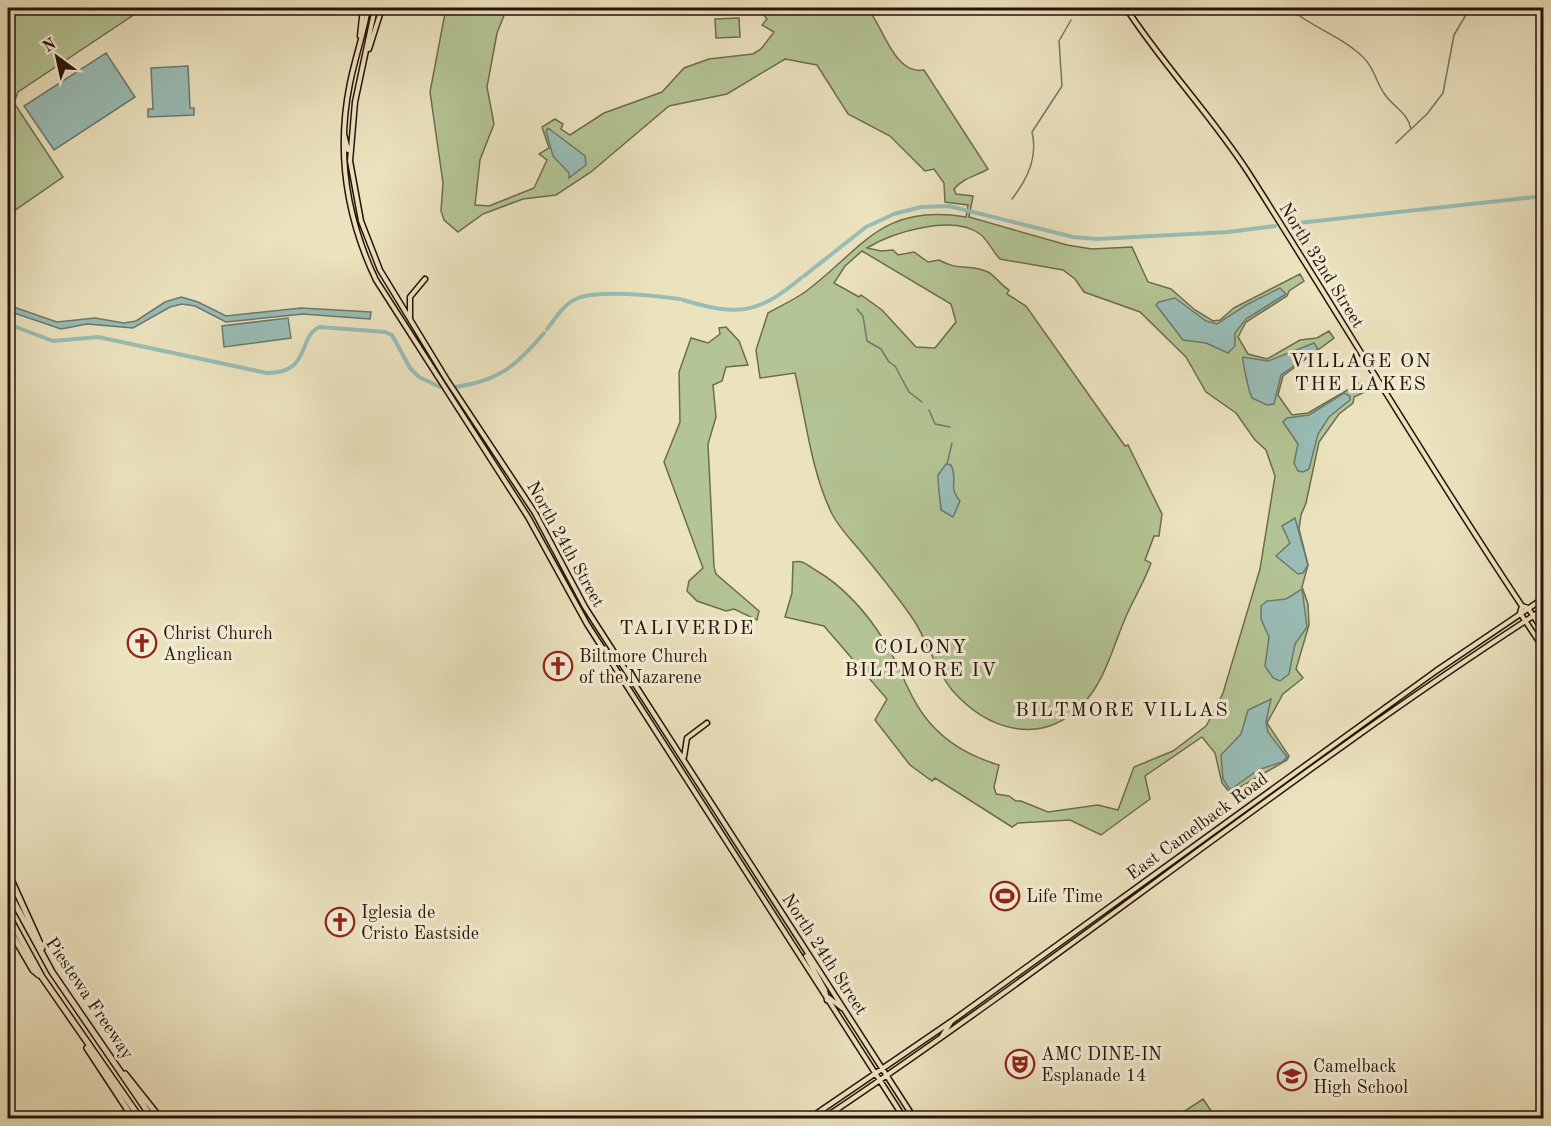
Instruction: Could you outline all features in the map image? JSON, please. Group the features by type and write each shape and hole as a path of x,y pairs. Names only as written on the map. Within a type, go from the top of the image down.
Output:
{"highway":[{"path":"8,873 52,972"},
{"name":"Piestewa Freeway","path":"8,891 52,972 152,1119"},
{"name":"Piestewa Freeway","path":"8,915 42,978 140,1119"},
{"path":"8,927 33,970 42,978"},
{"path":"81,1033 86,1046 133,1119"},
{"path":"122,1072 129,1077 160,1119"}],"main road":[{"path":"359,45 363,8"},
{"name":"North 24th Street","path":"368,8 348,96 344,134 346,189 362,247 384,295 528,517 572,602 765,899 904,1119"},
{"name":"North 24th Street","path":"375,8 352,125 351,168 361,221 389,288 447,381 531,507 581,601 914,1119"},
{"path":"364,61 382,8"},
{"name":"North 32nd Street","path":"1126,8 1145,37 1231,148 1278,219 1471,530 1522,606"},
{"path":"351,168 344,134 352,125"},
{"path":"410,320 410,297 425,279"},
{"name":"East Camelback Road","path":"810,1119 953,1020 1467,649 1544,598"},
{"path":"1544,631 1528,608 1522,606 1520,613 1544,649"},
{"name":"East Camelback Road","path":"824,1119 940,1040 985,1005 1472,656 1544,609"},
{"path":"1544,614 1544,631"},
{"path":"1467,649 1472,656"},
{"path":"606,655 613,651"},
{"path":"684,761 683,749 687,738 707,723"},
{"path":"1364,723 1369,729"},
{"path":"1134,888 1139,894"},
{"path":"798,939 826,998 843,1008"},
{"path":"940,1040 953,1020"}],"green space":[{"path":"8,8 144,8 18,92 14,103 63,177 8,215"},
{"path":"446,8 507,8 497,33 487,87 494,124 480,160 475,205 489,206 534,188 547,160 539,154 549,148 542,127 555,119 563,124 561,129 570,135 604,113 662,92 684,68 709,59 753,54 761,49 774,32 762,25 767,19 758,8 867,8 897,58 914,70 924,70 988,169 954,189 956,194 973,196 969,217 1067,245 1092,249 1132,247 1148,282 1171,289 1195,310 1213,321 1220,320 1234,308 1300,274 1304,281 1289,291 1287,296 1246,322 1238,337 1248,354 1267,359 1300,340 1317,338 1329,331 1334,338 1283,376 1278,395 1292,415 1308,413 1361,382 1367,391 1354,397 1353,403 1339,414 1319,442 1306,503 1301,515 1299,529 1308,565 1302,587 1308,604 1309,625 1296,669 1303,678 1283,694 1267,723 1289,756 1287,760 1230,793 1222,783 1215,753 1202,737 1145,776 1150,799 1101,835 1070,820 1018,823 1012,827 935,778 932,781 910,765 875,720 887,699 824,626 785,617 792,593 793,562 803,562 836,584 870,620 889,649 922,713 937,731 961,749 999,765 994,787 996,794 1009,796 1016,801 1048,812 1098,805 1118,810 1134,767 1173,751 1206,726 1223,693 1260,569 1275,476 1266,450 1255,440 1236,413 1206,392 1186,357 1140,312 1084,292 1075,279 1063,270 1000,259 980,234 968,228 939,225 907,231 867,248 881,251 893,250 898,255 914,252 928,262 939,260 953,266 981,269 990,273 1009,290 1007,294 1026,306 1125,446 1128,445 1162,514 1159,536 1154,536 1145,560 1151,563 1149,569 1128,612 1103,673 1090,695 1066,718 1049,726 1032,729 1014,728 997,723 966,704 952,690 941,674 920,630 909,613 835,519 814,463 795,373 760,378 756,350 768,313 805,292 875,233 893,223 913,217 937,214 966,217 968,205 945,202 944,183 934,169 925,171 890,136 848,114 817,65 785,59 727,94 669,106 591,172 556,195 523,199 483,214 458,232 444,220 441,211 443,183 430,92","holes":["862,251 951,304 956,322 935,348 916,347 882,310 861,295 859,297 834,283 845,266"]},
{"path":"739,18 740,37 716,38 715,19"},
{"path":"726,327 739,341 748,365 726,367 722,381 713,385 716,417 708,444 714,567 716,574 759,611 757,620 734,609 726,611 697,601 687,591 689,581 703,568 664,462 680,422 679,372 691,338 708,343 720,334 719,328"},
{"path":"1203,1099 1216,1118 1174,1118"}],"water":[{"path":"106,53 135,97 54,150 24,106"},
{"path":"188,66 190,108 194,108 194,115 148,117 148,109 153,109 151,68"},
{"path":"548,128 585,156 586,165 569,178 569,173 553,156 546,131"},
{"path":"1280,288 1286,294 1246,319 1235,333 1235,346 1228,353 1206,343 1183,340 1156,305 1175,298 1206,321 1217,324 1246,305"},
{"path":"181,297 198,302 226,316 301,308 371,312 370,319 303,314 226,322 195,306 182,304 170,307 133,328 87,324 61,329 8,311 8,305 57,322 95,318 124,323 136,321 165,302"},
{"path":"288,318 291,338 224,347 222,326"},
{"path":"1314,343 1318,349 1281,375 1274,404 1267,405 1252,398 1243,357 1268,361"},
{"path":"1344,393 1350,396 1350,400 1329,417 1318,434 1309,469 1303,472 1298,471 1294,463 1298,444 1283,422 1287,418 1309,415"},
{"path":"946,464 951,465 954,475 954,491 960,501 953,517 941,510 938,475"},
{"path":"1295,518 1308,565 1303,573 1298,574 1276,556 1290,543 1282,526"},
{"path":"1302,589 1307,627 1295,644 1289,674 1280,681 1273,678 1265,666 1269,637 1261,619 1261,606 1267,601 1286,599"},
{"path":"1271,699 1266,722 1268,732 1287,757 1282,762 1258,770 1230,790 1223,779 1221,755 1241,734 1248,710"}],"waterway":[{"path":"1289,8 1363,57 1383,91 1404,115 1411,129"},
{"path":"1396,143 1427,114 1443,93 1454,35 1470,8"},
{"path":"1012,199 1023,183 1033,159 1032,132 1062,86 1059,41 1071,20"},
{"path":"1289,224 1544,196"},
{"path":"804,276 866,227 894,214 921,207 949,206 1073,237 1097,239 1228,232 1275,226"},
{"path":"683,300 718,309 746,309 772,299 801,278"},
{"path":"547,329 568,304 586,296 627,294 680,299"},
{"path":"857,309 863,316 867,341 881,349 889,362 895,366 909,392 922,402"},
{"path":"8,324 53,341 98,337 267,373 291,367 302,353 308,338 320,327 385,332 392,335 410,368 419,377 440,387"},
{"path":"455,387 484,381 505,370 524,355 544,333"},
{"path":"929,410 935,424 950,427"},
{"path":"947,464 952,443"}],"place":[{"name":"Christ Church Anglican","path":"142,643"},
{"name":"Biltmore Church of the Nazarene","path":"558,666"},
{"name":"Life Time","path":"1005,896"},
{"name":"Iglesia de Cristo Eastside","path":"340,922"},
{"name":"AMC DINE-IN Esplanade 14","path":"1020,1064"},
{"name":"Camelback High School","path":"1292,1076"}],"district":[{"name":"VILLAGE ON THE LAKES","path":"1361,372"},
{"name":"TALIVERDE","path":"687,627"},
{"name":"COLONY BILTMORE IV","path":"921,658"},
{"name":"BILTMORE VILLAS","path":"1122,709"}]}
